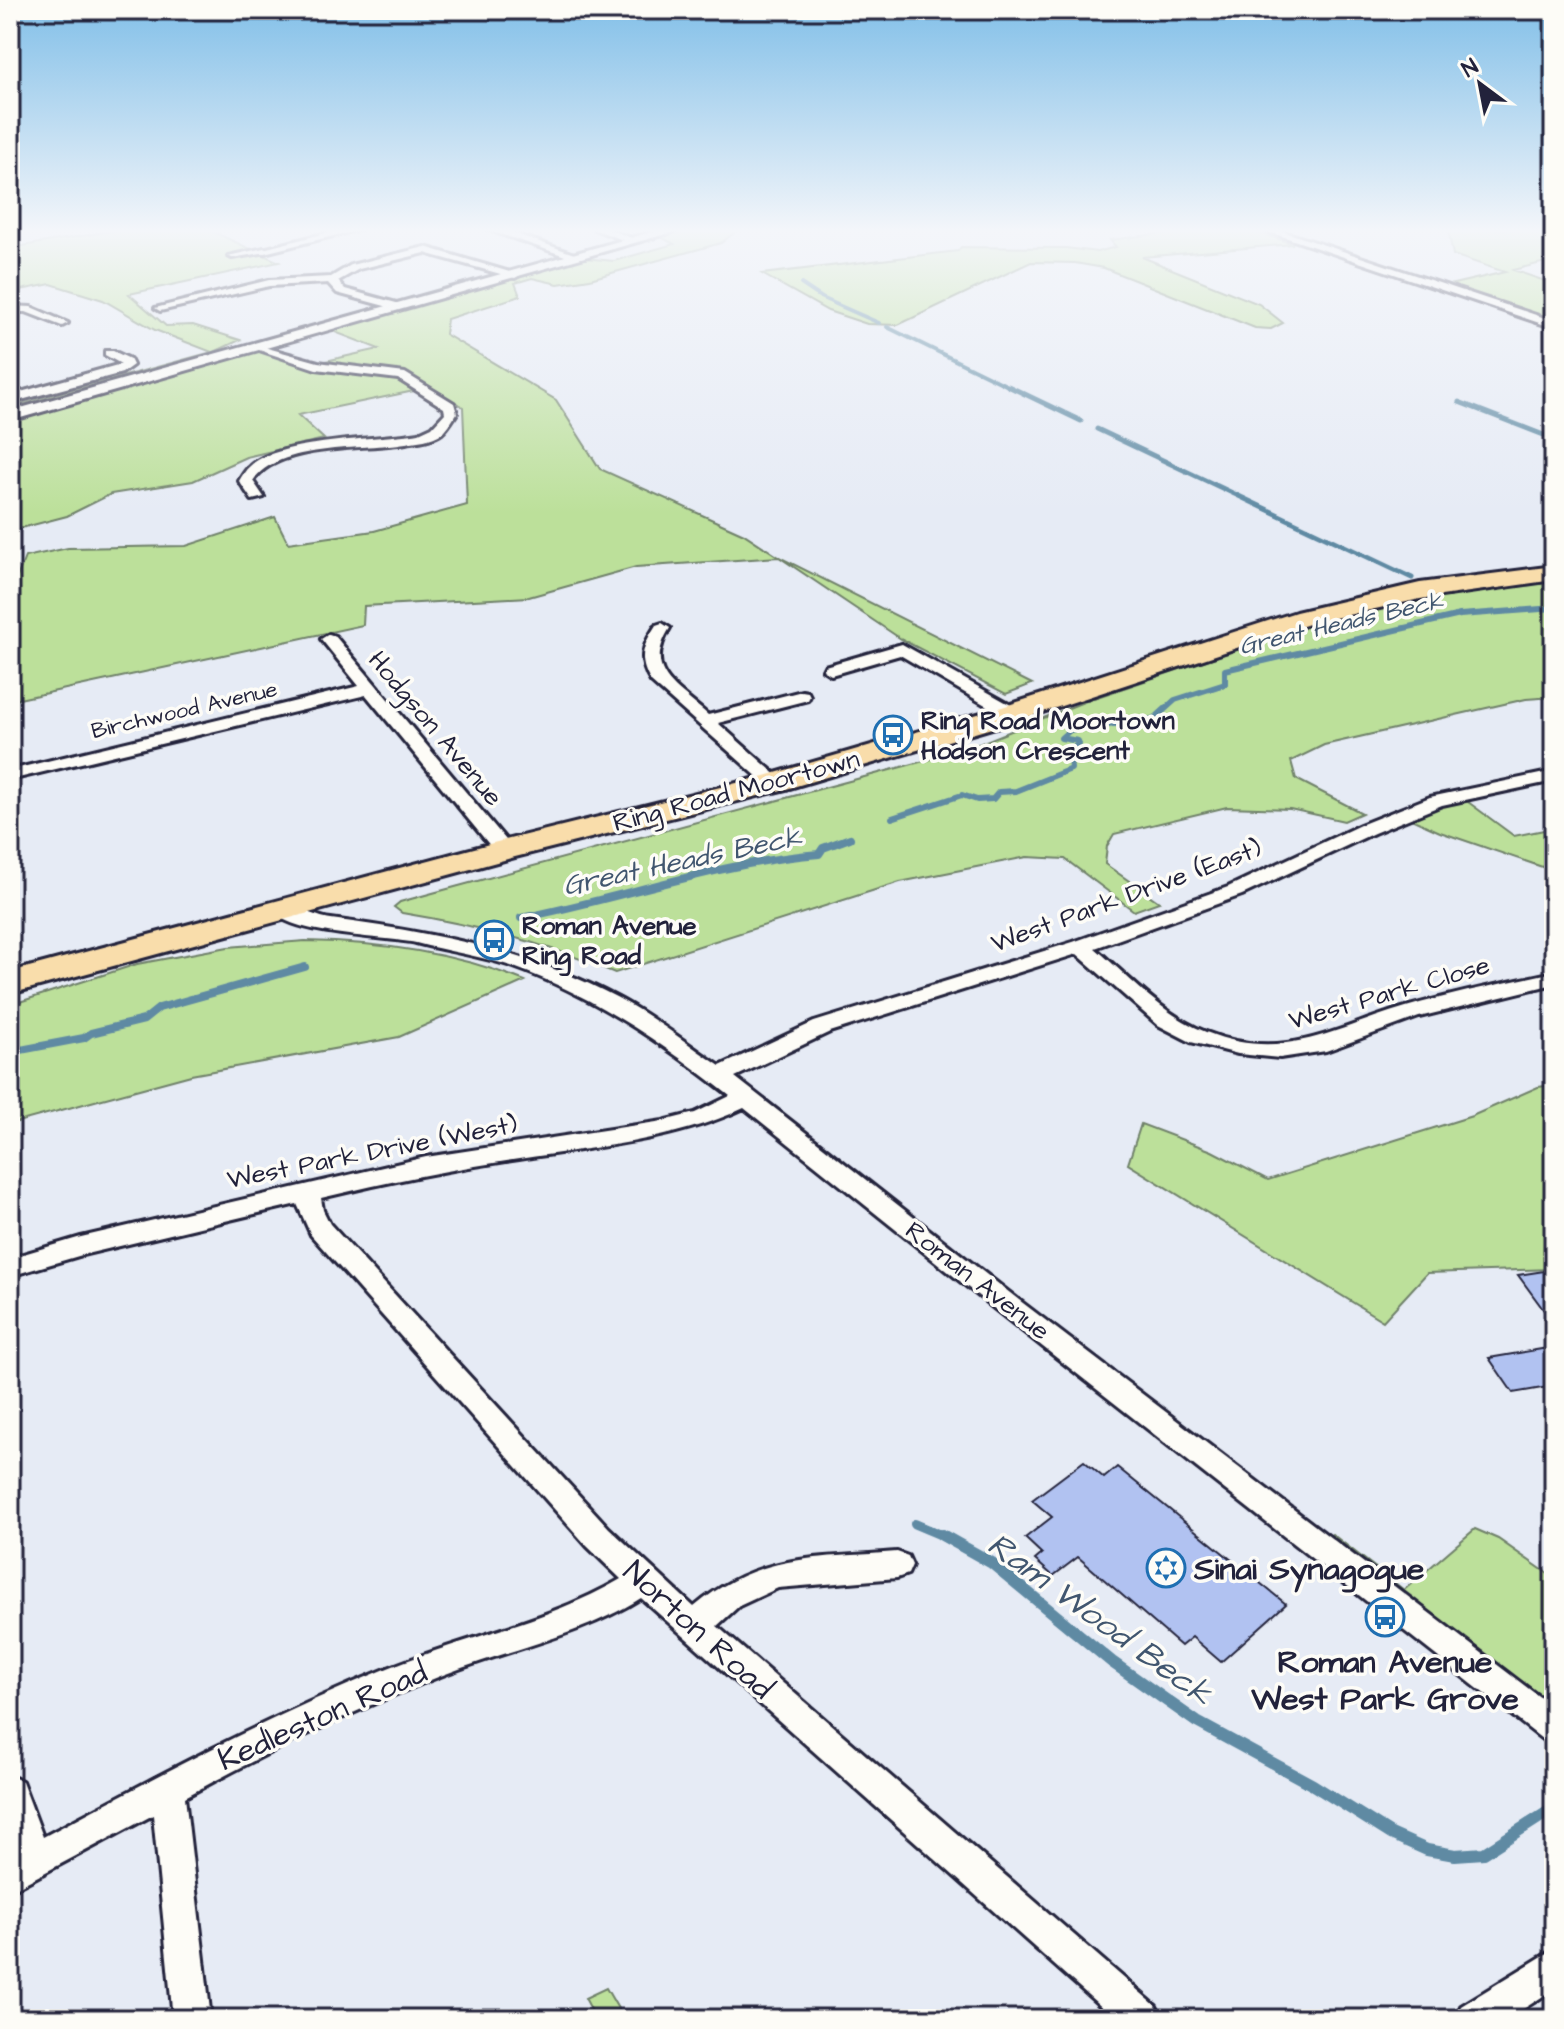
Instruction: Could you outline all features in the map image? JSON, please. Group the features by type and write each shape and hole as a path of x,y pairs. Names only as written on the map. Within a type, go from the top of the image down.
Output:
{"highway":[{"name":"Ring Road Moortown","path":"10,983 504,850 775,783 1012,713 1305,617 1420,591 1554,573"}],"street":[{"path":"41,328 59,324"},
{"path":"10,416 235,349 257,346 335,324"},
{"path":"257,346 316,365 401,376 450,406 451,413 437,430 422,436 296,451 261,463 249,472 246,481 257,497"},
{"path":"10,399 127,365 126,361 109,353"},
{"path":"10,381 35,392"},
{"path":"662,628 648,655 649,666 657,678 775,783"},
{"name":"Hodgson Avenue","path":"329,639 504,850"},
{"path":"831,670 902,649 1012,713"},
{"name":"Birchwood Avenue","path":"10,775 369,689"},
{"path":"704,721 802,696"},
{"name":"West Park Drive (East)","path":"719,1076 822,1027 1080,946 1235,891 1367,829 1437,801 1554,776"},
{"path":"345,892 354,916 354,926"},
{"name":"Roman Avenue","path":"280,909 289,915 320,924 354,926 411,936 516,961 613,1004 719,1076 1554,1728"},
{"name":"West Park Close","path":"1080,946 1166,1020 1199,1037 1238,1047 1280,1051 1318,1046 1412,1012 1554,978"},
{"name":"West Park Drive (West)","path":"10,1267 81,1246 426,1165 663,1129 703,1118 746,1098"},
{"name":"Norton Road","path":"308,1192 310,1210 320,1229 598,1537 643,1581 1143,2019"},
{"path":"694,1626 728,1597 775,1575 897,1565"},
{"name":"Kedleston Road","path":"22,1867 167,1788 347,1700 437,1663 599,1608 643,1581"},
{"path":"167,1788 192,2019"},
{"path":"10,1792 22,1867"},
{"path":"1474,2019 1554,1967"}],"green space":[{"path":"144,324 193,325 240,340 214,352 217,354 10,413 10,407 212,352"},
{"path":"346,324 446,324 445,334 556,400 600,469 744,534 779,557 636,567 529,597 364,606 363,625 10,701 10,586 14,585 25,557 68,548 186,546 275,517 288,543 374,531 467,505 463,407 406,372 321,362 379,349 327,329"},
{"path":"1244,324 1282,324 1271,329"},
{"path":"259,351 309,368 394,379 414,391 298,415 324,439 246,457 193,481 111,494 67,516 10,531 10,421"},
{"path":"779,557 1032,684 1006,694 901,639"},
{"path":"1554,579 1554,697 1526,699 1324,745 1291,761 1296,779 1362,813 1344,821 1290,809 1227,807 1114,834 1107,846 1105,864 1159,902 1134,911 1065,859 1027,857 900,882 615,973 537,944 484,929 402,913 394,907 400,902 429,894 961,751 1091,699 1322,621 1425,598"},
{"path":"1460,796 1514,836 1554,828 1554,871 1440,832 1402,815"},
{"path":"305,941 361,944 445,956 525,981 399,1037 191,1075 10,1124 10,1005 137,964 228,947"},
{"path":"1554,1085 1554,1269 1427,1273 1383,1321 1128,1164 1141,1124 1212,1151 1268,1180 1472,1116 1538,1087"},
{"path":"1475,1529 1498,1539 1554,1578 1554,1728 1326,1538 1332,1534 1404,1590"},
{"path":"606,1988 624,2019 596,2019 585,1998"}],"building":[{"path":"1544,1271 1554,1284 1554,1324 1518,1275"},
{"path":"1554,1347 1554,1386 1513,1393 1489,1358"},
{"name":"Sinai Synagogue","path":"1084,1461 1104,1478 1117,1467 1286,1604 1221,1662 1192,1637 1181,1646 1078,1557 1053,1576 1035,1560 1042,1554 1025,1538 1052,1517 1032,1500"}],"waterway":[{"path":"887,327 1012,388"},
{"path":"1008,386 1081,421"},
{"path":"1459,402 1554,439"},
{"path":"1097,429 1412,578"},
{"name":"Great Heads Beck","path":"892,818 962,795 977,800 993,799 999,792 1016,791 1071,769 1070,759 1076,756 1072,749 1079,744 1078,741 1061,738 1070,730 1154,719 1175,700 1225,684 1225,670 1460,615 1554,608"},
{"name":"Great Heads Beck","path":"521,918 744,865 819,854 823,848 850,838"},
{"name":"Great Heads Beck","path":"10,1052 84,1038 91,1033 144,1020 159,1008 305,967"},
{"name":"Ram Wood Beck","path":"915,1524 944,1536"},
{"name":"Ram Wood Beck","path":"944,1536 992,1563 1112,1662 1197,1722 1313,1785 1391,1834 1427,1850 1455,1855 1484,1853 1554,1808"}],"place":[{"name":"Ring Road Moortown Hodson Crescent","path":"893,735"},
{"name":"Roman Avenue Ring Road","path":"494,940"},
{"name":"Sinai Synagogue","path":"1166,1568"},
{"name":"Roman Avenue West Park Grove","path":"1385,1617"}]}
